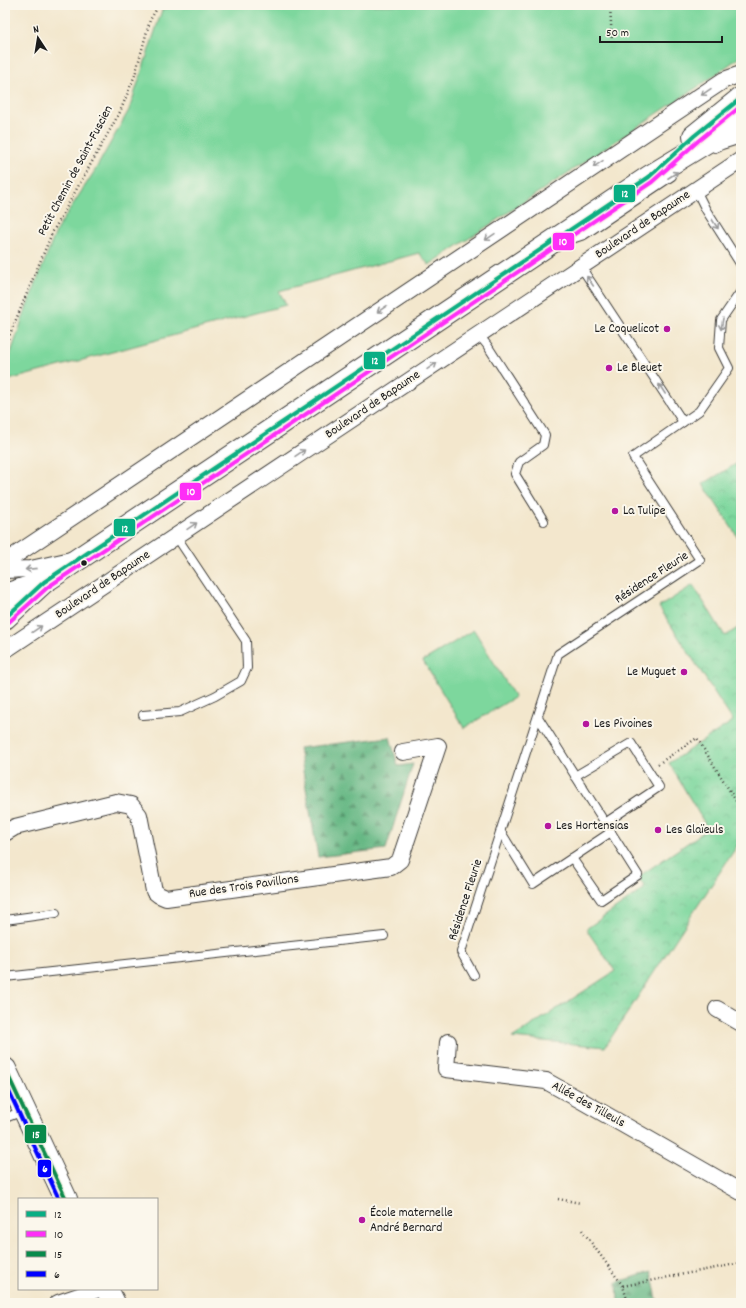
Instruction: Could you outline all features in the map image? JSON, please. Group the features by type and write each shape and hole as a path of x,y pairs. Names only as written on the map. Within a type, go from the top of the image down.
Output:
{"main road":[{"path":"649,177 694,136 741,98"},
{"path":"5,618 44,582 274,427 649,177 726,130 741,124"},
{"path":"7,595 44,582"},
{"path":"5,1069 14,1114 65,1198"},
{"path":"108,1290 114,1303"}],"street":[{"path":"5,562 718,84 741,74"},
{"name":"Boulevard de Bapaume","path":"5,650 741,160"},
{"path":"5,570 31,570 82,557"},
{"name":"Rue des Trois Pavillons","path":"5,833 14,827 116,802 131,805 139,815 154,891 166,898 391,867 400,860 438,746 403,752"},
{"path":"717,1009 741,1023"},
{"name":"Allée des Tilleuls","path":"448,1042 446,1069 546,1081 589,1104 741,1192"},
{"path":"58,1303 96,1290"}],"lane":[{"path":"708,152 722,145 741,140"},
{"path":"531,257 584,234 682,169"},
{"path":"696,190 706,210 741,265"},
{"path":"581,267 683,422"},
{"name":"Résidence Fleurie","path":"474,974 462,952 558,654 700,560 633,457 699,411 728,368 719,348 721,320 741,291"},
{"path":"479,335 488,345 544,435 543,445 519,462 515,474 544,521"},
{"path":"143,715 180,712 216,696 241,681 247,668 246,641 176,536"},
{"path":"538,717 638,874 601,900 572,858"},
{"path":"575,776 631,743 649,770 658,787 605,823"},
{"path":"501,832 533,884 611,832"},
{"path":"5,920 56,913"},
{"path":"5,977 384,936"}],"path":[{"name":"Petit Chemin de Saint-Fuscien","path":"5,346 52,232 120,112 135,75 150,20 159,5"},
{"path":"610,5 612,41"},
{"path":"649,770 697,738 741,809"},
{"path":"558,1200 582,1203"},
{"path":"582,1230 623,1286 628,1303"},
{"path":"623,1286 741,1263"}],"green space":[{"path":"177,5 741,5 741,56 711,78 429,265 419,253 279,291 286,305 5,381 5,370 27,306 57,229 94,172 129,110 162,10"},
{"path":"741,461 741,542 703,484"},
{"path":"693,585 725,636 741,626 741,829 737,846 605,1047 512,1038 615,971 586,929 645,888 638,877 708,829 669,763 733,721 659,607"},
{"path":"474,630 515,697 464,728 423,661"},
{"path":"390,737 398,766 413,764 386,849 318,857 299,748"},
{"path":"651,1272 658,1303 618,1303 617,1282"}],"transit line":[{"name":"12","path":"5,618 44,582 649,177 694,136 741,98"},
{"name":"10","path":"9,622 48,587 652,182 698,141 741,106"},
{"name":"15","path":"5,1069 66,1198"},
{"name":"6","path":"5,1083 59,1198"}],"place":[{"name":"Le Coquelicot","path":"667,329"},
{"name":"Le Bleuet","path":"609,368"},
{"name":"La Tulipe","path":"615,511"},
{"name":"Le Muguet","path":"684,672"},
{"name":"Les Pivoines","path":"586,724"},
{"name":"Les Hortensias","path":"548,826"},
{"name":"Les Glaïeuls","path":"658,830"},
{"name":"École maternelle André Bernard","path":"362,1220"}]}
